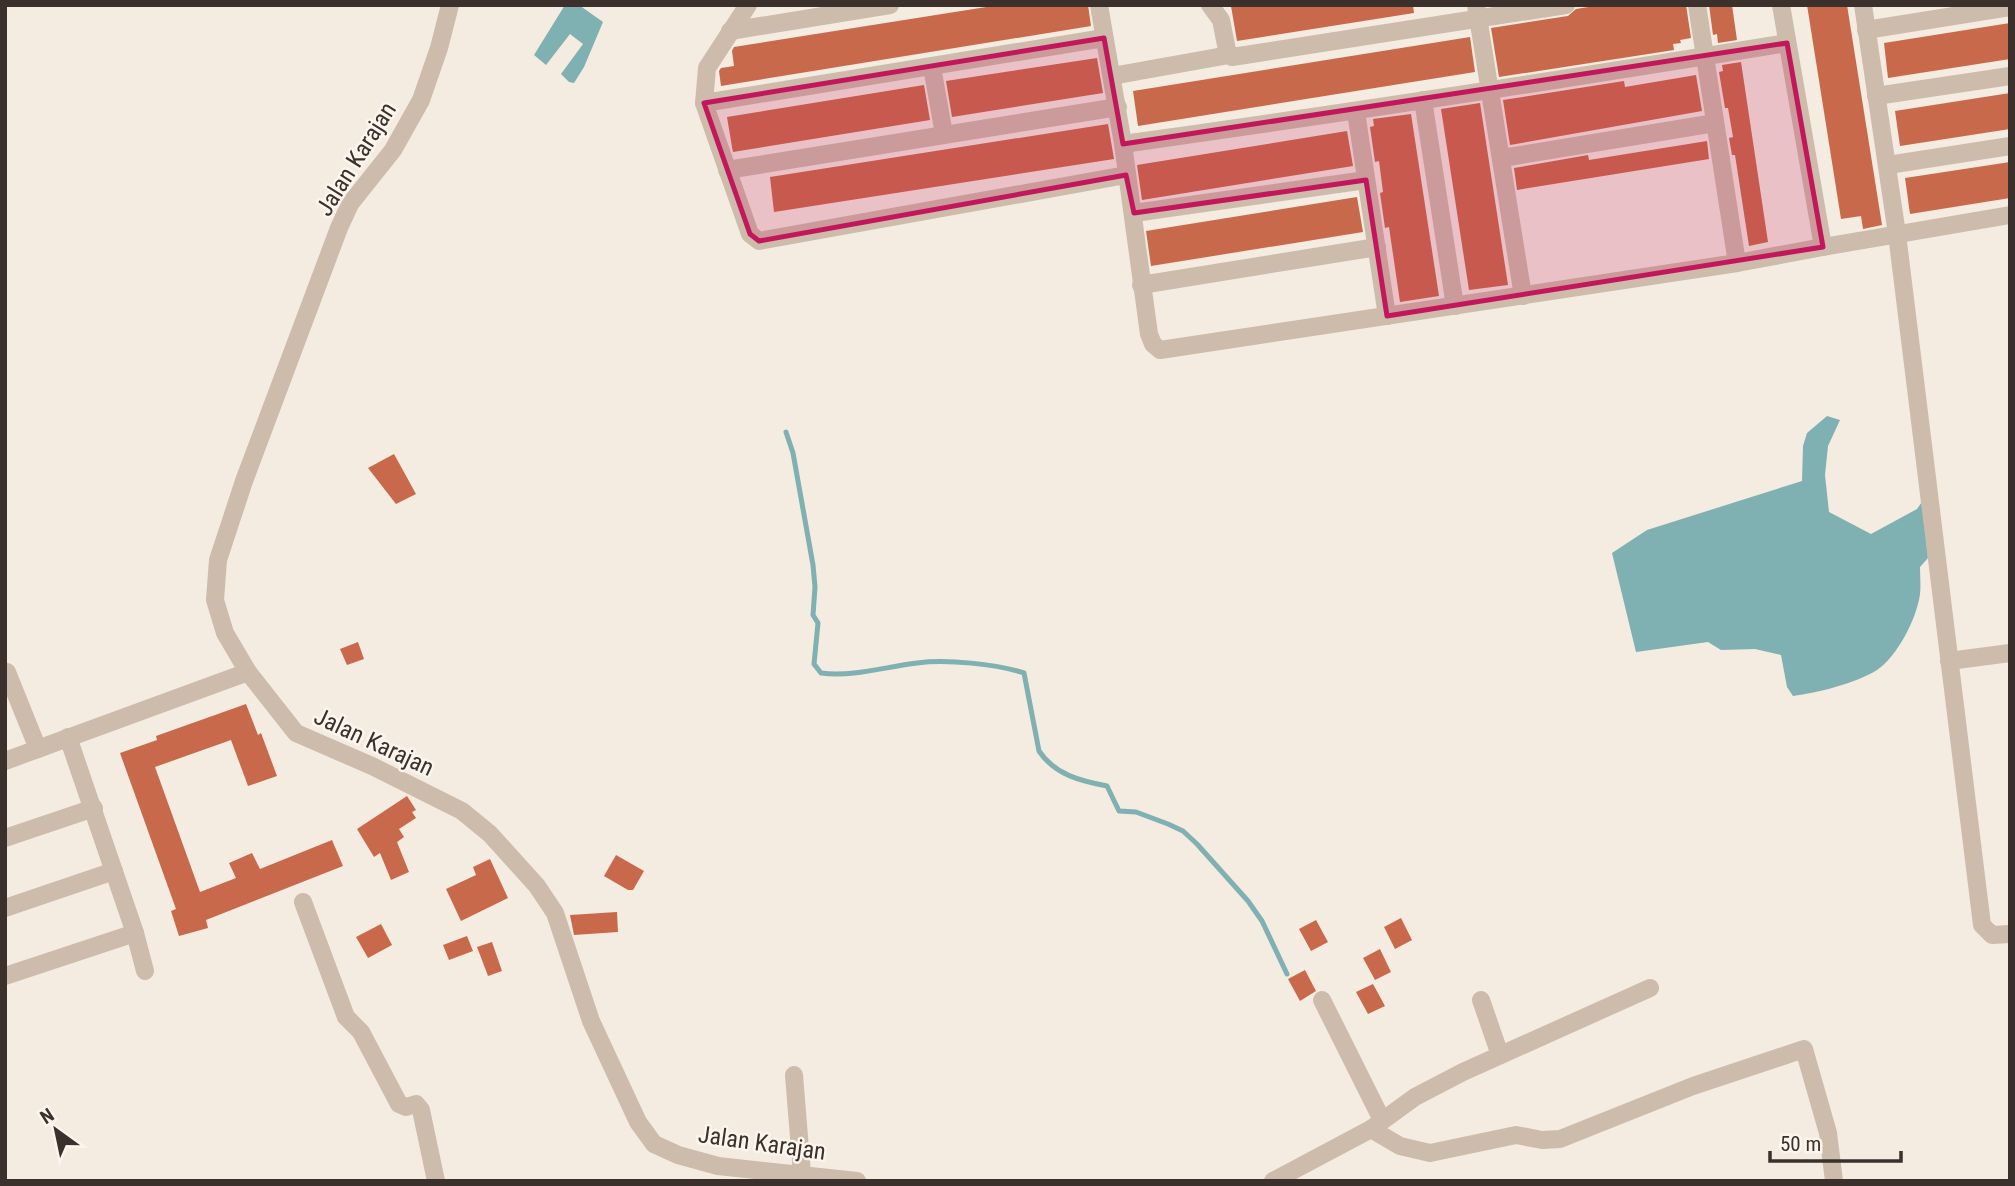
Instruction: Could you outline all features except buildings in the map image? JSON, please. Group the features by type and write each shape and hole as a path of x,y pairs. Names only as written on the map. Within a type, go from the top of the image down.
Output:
{"street":[{"name":"Jalan Karajan","path":"450,5 421,100 393,150 350,204 339,228 244,481 218,559 215,592 217,611 225,633 248,673 296,733 372,766 462,811 490,834 537,886 555,914 591,1021 638,1122 654,1144 678,1155 718,1166 858,1181"},
{"path":"748,5 707,68 704,103 750,234 759,241 1126,175"},
{"path":"730,31 890,5"},
{"path":"1099,5 1134,212 1149,334 1153,344 1160,350 1737,263 2010,215"},
{"path":"1210,5 1221,20 1230,55"},
{"path":"1112,76 1478,12 1566,5"},
{"path":"1697,5 1737,263"},
{"path":"1781,5 1823,247"},
{"path":"1863,5 1897,234 1982,925 1992,935 2010,934"},
{"path":"1866,30 2010,7"},
{"path":"1478,12 1523,296"},
{"path":"704,103 1104,37"},
{"path":"1123,144 1356,112 1491,88 1787,43"},
{"path":"932,66 944,134"},
{"path":"1876,96 2010,76"},
{"path":"1423,100 1455,306"},
{"path":"727,170 1118,107"},
{"path":"1356,112 1387,316"},
{"path":"1502,158 1715,123"},
{"path":"1888,165 2010,146"},
{"path":"1134,212 1366,180"},
{"path":"1141,285 1377,247"},
{"path":"1950,661 2010,653"},
{"path":"8,672 37,749"},
{"path":"5,761 248,673"},
{"path":"68,737 94,808 145,971"},
{"path":"5,838 94,808"},
{"path":"5,908 114,871"},
{"path":"303,902 346,1017 361,1032 399,1104 407,1107 416,1104 421,1110 436,1181"},
{"path":"5,976 135,933"},
{"path":"1273,1181 1376,1125 1415,1097 1500,1055 1650,988"},
{"path":"1322,1000 1376,1125 1400,1146 1430,1153 1516,1135 1542,1140 1560,1139 1693,1086 1804,1049 1828,1133 1833,1181"},
{"path":"1481,1000 1500,1055"},
{"path":"794,1075 802,1174"}],"highlighted area":[{"path":"1104,38 1123,144 1787,43 1823,247 1387,316 1366,180 1134,213 1126,175 759,241 750,234 704,103"}],"water":[{"path":"565,5 579,5 603,22 584,67 574,83 561,74 583,44 570,34 546,65 534,55"},
{"path":"1827,416 1840,420 1828,446 1825,475 1829,512 1871,534 1917,509 1926,496 1934,499 1926,539 1928,558 1920,567 1918,604 1905,636 1892,656 1877,670 1858,679 1825,690 1793,696 1787,687 1781,655 1755,649 1721,650 1708,642 1636,652 1612,553 1647,530 1802,481 1803,446 1807,433"}],"waterway":[{"path":"786,432 793,453 813,565 813,615 818,623 814,664 821,673 857,673 917,663 942,662 986,665 1024,673 1039,751 1045,759 1069,776 1107,786 1119,811 1136,812 1183,831 1248,901 1262,921 1287,974"}]}
